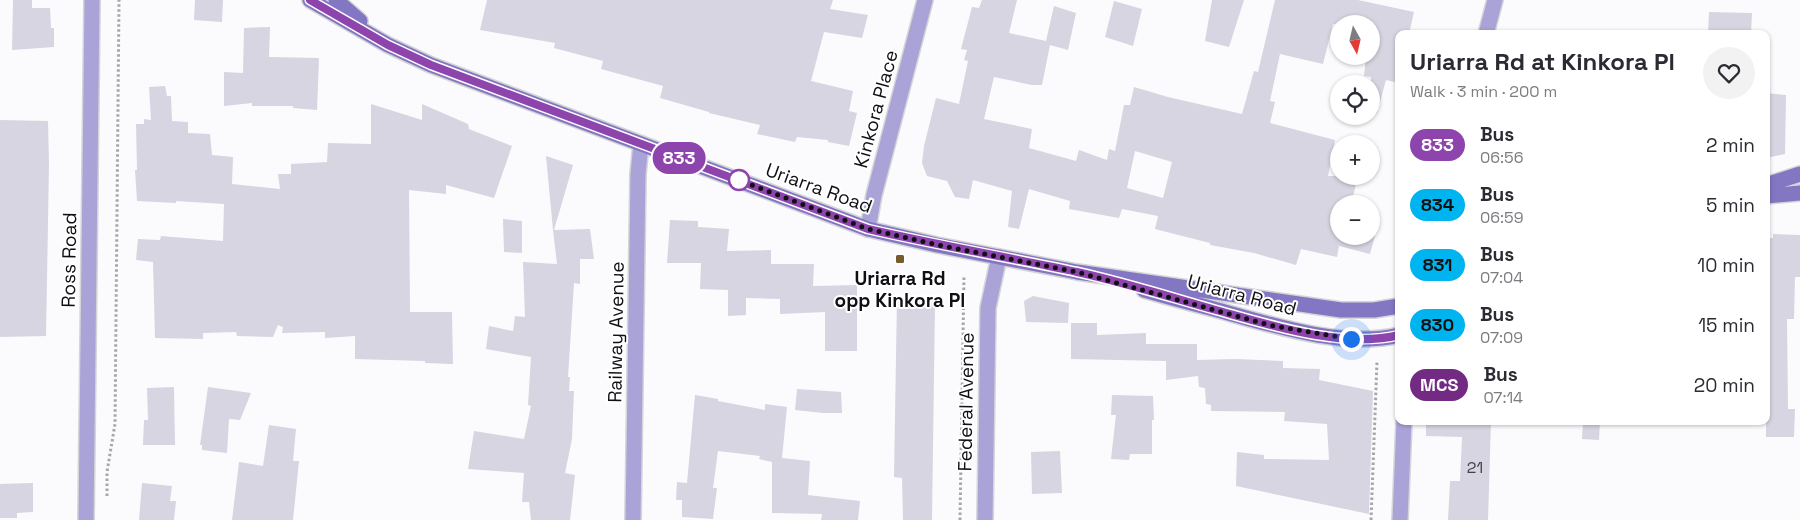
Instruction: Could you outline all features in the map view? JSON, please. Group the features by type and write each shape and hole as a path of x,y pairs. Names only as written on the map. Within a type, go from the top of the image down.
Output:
{"main road":[{"name":"Uriarra Road","path":"310,0 388,45 431,65 868,229 938,245 1077,272 1342,310 1374,310 1395,307"},
{"name":"Uriarra Road","path":"336,0 388,45"},
{"path":"1770,184 1800,174"},
{"path":"1770,196 1800,193"},
{"name":"Uriarra Road","path":"1077,272 1269,325 1351,339 1395,336"}],"street":[{"name":"Ross Road","path":"86,520 92,0"},
{"name":"Kinkora Place","path":"868,229 874,195 925,0"},
{"path":"1487,30 1495,0"},
{"name":"Railway Avenue","path":"633,520 638,174 641,144"},
{"name":"Federal Avenue","path":"985,520 988,308 999,256"},
{"path":"1400,520 1404,425"}],"path":[{"path":"107,501 107,472 114,424 120,0"},
{"path":"960,520 964,276"},
{"path":"1372,520 1377,362"}],"building":[{"path":"13,0 32,0 32,8 50,8 51,28 54,28 54,47 12,50"},
{"path":"195,0 223,0 222,22 194,20"},
{"path":"487,0 833,0 830,9 868,15 862,38 824,32 811,81 853,91 849,111 857,113 849,146 828,142 828,140 797,137 795,142 757,134 760,125 709,113 660,98 663,86 601,69 603,61 554,48 555,43 480,30"},
{"path":"982,0 1017,0 1009,33 1046,41 1054,6 1076,13 1068,50 1050,45 1042,85 1032,85 994,77 984,119 1032,129 1029,148 1076,161 1079,150 1107,160 1109,149 1115,151 1124,105 1130,105 1134,87 1242,114 1254,71 1258,72 1275,0 1358,0 1414,12 1410,30 1395,30 1395,82 1386,80 1380,102 1380,75 1364,75 1365,65 1380,65 1380,15 1330,15 1330,36 1323,64 1280,54 1270,101 1275,102 1270,123 1330,139 1328,176 1330,176 1330,185 1356,185 1353,195 1330,195 1330,245 1372,245 1370,254 1339,246 1337,257 1301,249 1296,265 1254,253 1210,245 1210,243 1155,229 1158,216 1122,209 1119,218 1069,209 1070,201 1029,189 1019,229 1008,227 1012,191 973,180 969,199 955,197 947,181 927,176 922,163 924,146 936,98 959,104 968,61 964,60 967,50 961,49 972,7 979,8","holes":["1135,151 1172,162 1163,198 1127,188"]},
{"path":"1212,0 1244,0 1229,47 1205,41"},
{"path":"1114,1 1142,9 1133,46 1105,37"},
{"path":"1709,12 1752,13 1751,30 1708,30"},
{"path":"270,27 269,57 319,58 317,110 293,108 293,106 252,106 252,103 224,106 224,72 243,73 244,28"},
{"path":"165,86 167,96 171,96 172,121 188,122 188,133 210,134 212,155 233,157 232,184 280,189 278,174 291,174 291,164 327,162 328,143 371,144 371,104 422,120 422,104 468,124 469,129 512,146 494,198 446,185 446,194 409,190 410,312 452,312 453,364 425,363 425,361 355,359 355,336 325,338 325,332 282,333 283,327 278,325 273,337 237,336 236,332 203,333 203,339 155,338 153,262 136,260 138,239 160,240 161,236 223,241 224,204 137,201 135,170 137,170 136,124 144,124 144,119 151,120 149,87"},
{"path":"1770,93 1786,95 1785,154 1770,157"},
{"path":"0,120 48,121 46,336 0,337"},
{"path":"546,156 573,165 554,230 553,230"},
{"path":"503,219 522,221 522,253 504,252"},
{"path":"670,220 698,221 698,227 729,229 727,251 771,250 771,264 814,264 813,286 857,285 857,351 825,351 825,312 780,314 780,299 746,298 746,315 728,316 728,290 700,289 701,263 667,263"},
{"path":"590,229 594,259 580,259 580,284 574,283 568,377 570,377 569,391 574,391 572,439 565,473 575,475 570,520 531,520 529,502 522,502 524,473 468,469 474,431 524,439 531,406 528,405 531,357 486,349 489,326 513,331 515,316 525,317 523,262 557,264 553,230"},
{"path":"1773,234 1800,235 1800,277 1795,277 1794,319 1787,319 1788,409 1795,409 1794,437 1766,437 1766,425 1770,425 1770,238 1773,238"},
{"path":"1033,296 1069,303 1068,323 1026,322 1024,301"},
{"path":"897,297 935,303 932,520 903,520 902,478 894,477"},
{"path":"1071,323 1097,323 1097,335 1146,333 1146,344 1197,344 1197,360 1283,361 1283,368 1320,369 1319,380 1373,391 1369,514 1236,486 1237,452 1264,455 1264,459 1329,460 1327,424 1284,421 1285,412 1211,411 1211,405 1206,404 1205,388 1199,387 1198,376 1166,380 1166,361 1071,359"},
{"path":"174,387 175,445 143,445 144,420 148,420 147,388"},
{"path":"208,387 251,393 240,420 229,419 227,453 202,450 202,445 200,445"},
{"path":"797,389 841,392 842,413 795,410"},
{"path":"695,395 765,410 765,404 787,407 782,458 810,461 808,495 860,501 858,520 821,520 822,514 772,513 772,462 759,459 760,456 718,451 713,488 717,488 713,519 682,517 682,500 676,500 677,482 687,483"},
{"path":"1112,395 1153,396 1152,454 1130,454 1129,460 1111,459 1116,415 1111,415"},
{"path":"269,425 296,429 293,461 299,461 293,520 232,520 239,462 263,466"},
{"path":"1426,425 1491,425 1488,520 1448,520 1450,481 1460,481 1462,437 1426,436"},
{"path":"1583,425 1600,425 1599,440 1582,439"},
{"path":"1060,451 1062,493 1032,494 1031,452"},
{"path":"33,483 33,512 17,513 17,518 0,518 0,484"},
{"path":"142,483 172,486 170,501 176,501 174,520 139,520"}],"bus line":[{"name":"833","path":"310,0 388,45 431,65 868,229 938,245 1077,272 1283,328 1351,339 1395,336"}],"place":[{"name":"Uriarra Rd opp Kinkora Pl","path":"900,259"}],"route":[{"path":"739,180 733,178 868,229 938,245 1077,272 1269,325 1351,339"}]}
